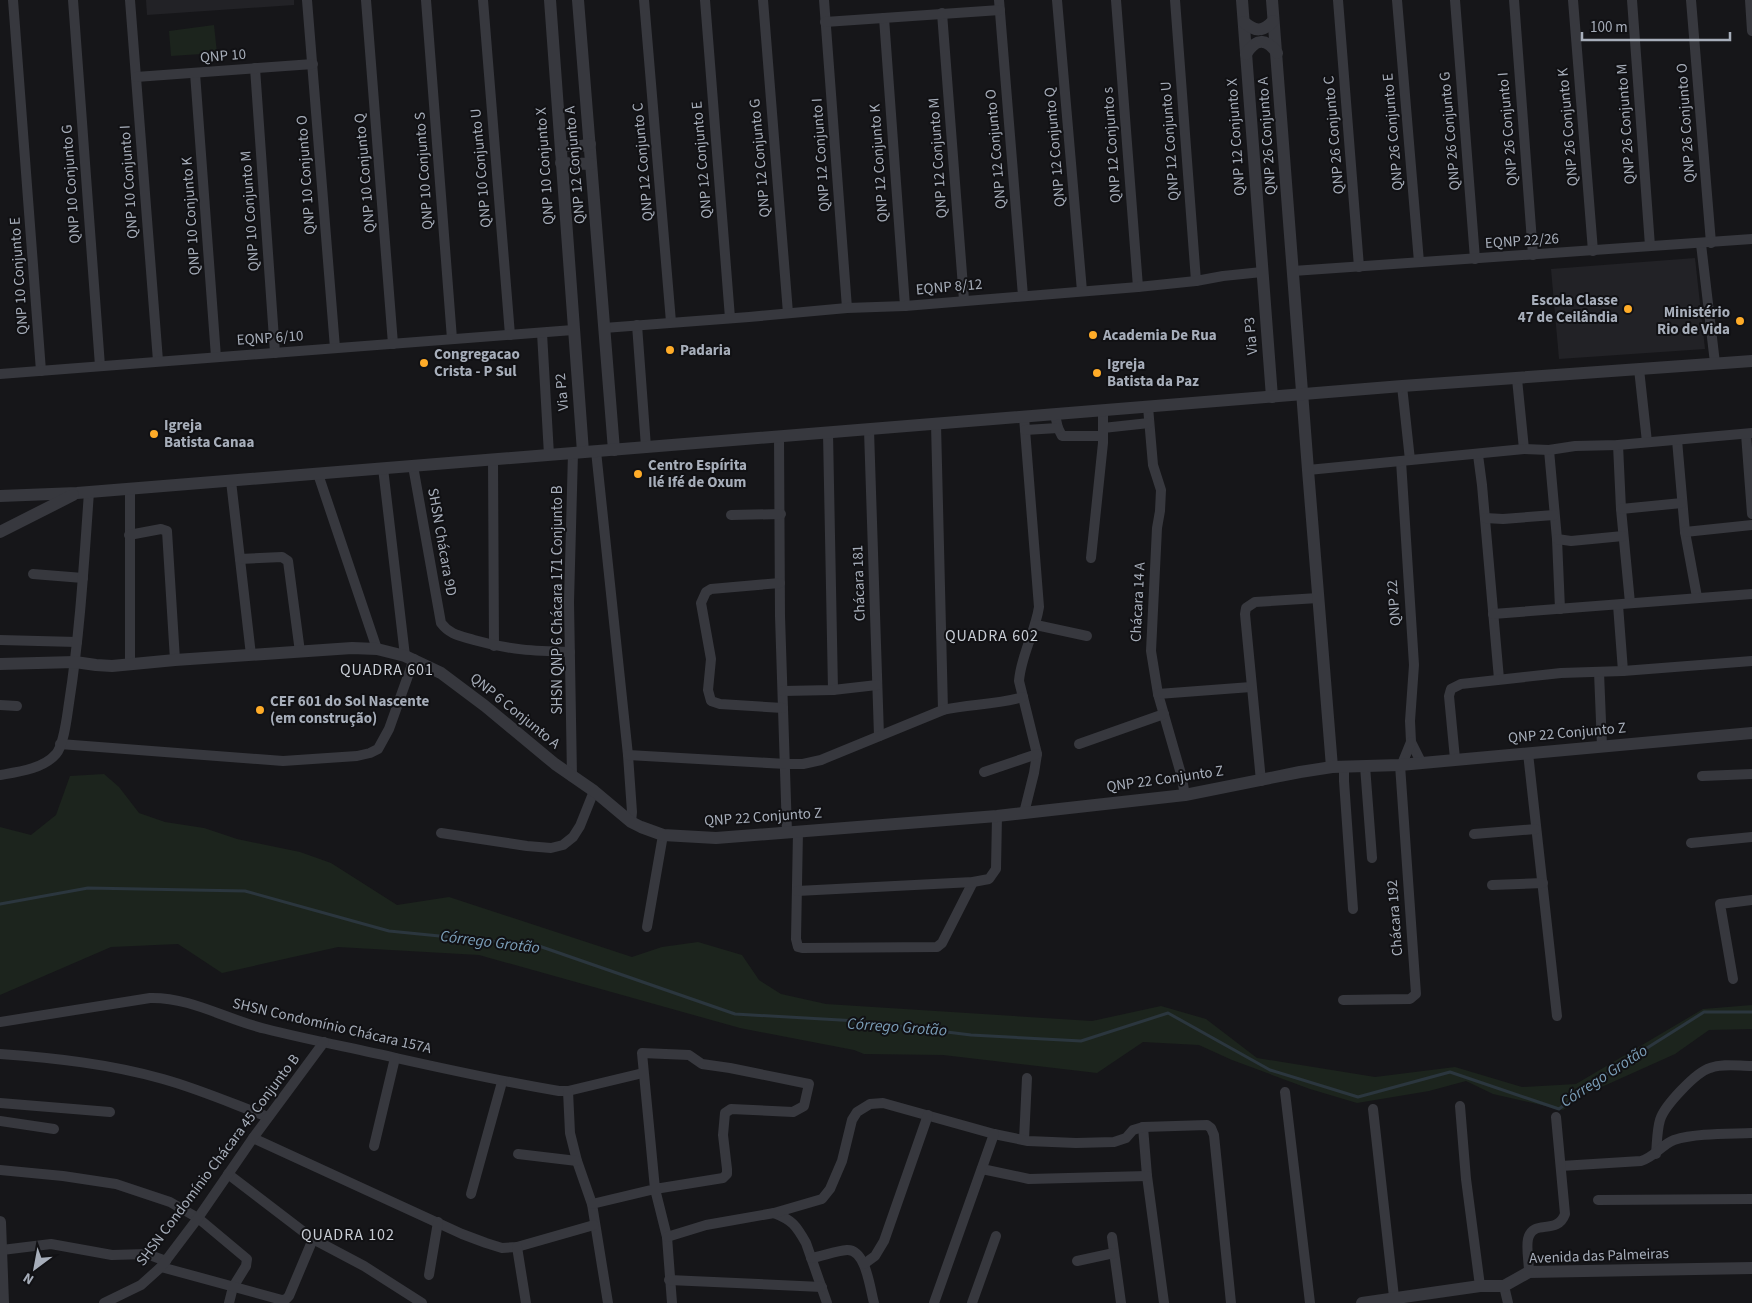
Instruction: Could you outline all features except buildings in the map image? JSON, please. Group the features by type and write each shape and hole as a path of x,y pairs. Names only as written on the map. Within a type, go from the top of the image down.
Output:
{"street":[{"name":"QNP 10 Conjunto E","path":"13,0 41,371"},
{"name":"QNP 10 Conjunto G","path":"72,0 100,366"},
{"name":"QNP 10 Conjunto I","path":"130,0 158,361"},
{"name":"QNP 10 Conjunto O","path":"307,0 335,348"},
{"name":"QNP 10 Conjunto Q","path":"366,0 393,344"},
{"name":"QNP 10 Conjunto S","path":"426,0 452,339"},
{"name":"QNP 10 Conjunto U","path":"483,0 510,334"},
{"name":"QNP 10 Conjunto X","path":"550,0 573,330"},
{"name":"QNP 12 Conjunto A","path":"578,0 604,328"},
{"name":"QNP 12 Conjunto C","path":"644,0 671,322"},
{"name":"QNP 12 Conjunto E","path":"705,0 730,318"},
{"name":"QNP 12 Conjunto G","path":"763,0 788,313"},
{"name":"QNP 12 Conjunto I","path":"824,0 847,308"},
{"name":"QNP 12 Conjunto Q","path":"1057,0 1082,291"},
{"name":"QNP 12 Conjunto s","path":"1116,0 1138,287"},
{"name":"QNP 12 Conjunto U","path":"1175,0 1196,281"},
{"name":"QNP 12 Conjunto X","path":"1242,0 1262,272"},
{"name":"QNP 26 Conjunto A","path":"1272,0 1293,270"},
{"name":"QNP 26 Conjunto C","path":"1338,0 1359,267"},
{"name":"QNP 26 Conjunto E","path":"1397,0 1418,262"},
{"name":"QNP 26 Conjunto G","path":"1455,0 1476,259"},
{"name":"QNP 26 Conjunto I","path":"1514,0 1533,255"},
{"name":"QNP 26 Conjunto K","path":"1573,0 1593,251"},
{"name":"QNP 26 Conjunto M","path":"1632,0 1650,246"},
{"name":"QNP 26 Conjunto O","path":"1691,0 1714,363"},
{"path":"1750,0 1752,31"},
{"path":"825,22 942,14 999,5"},
{"name":"QNP 12 Conjunto O","path":"999,5 1023,296"},
{"name":"QNP 12 Conjunto M","path":"942,14 964,300"},
{"name":"QNP 12 Conjunto K","path":"884,18 905,306"},
{"path":"1244,22 1250,28 1259,29 1267,27 1274,20"},
{"path":"1246,54 1251,45 1261,41 1271,45 1276,53"},
{"name":"QNP 10","path":"136,77 313,64"},
{"name":"QNP 10 Conjunto M","path":"255,68 275,353"},
{"name":"QNP 10 Conjunto K","path":"196,73 216,357"},
{"path":"561,146 590,144"},
{"path":"561,163 591,164"},
{"name":"EQNP 22/26","path":"1293,270 1650,246 1706,244 1752,239"},
{"path":"1293,270 1318,598 1338,767 1344,781 1353,909"},
{"name":"EQNP 8/12","path":"604,328 1138,287 1262,272"},
{"name":"Via P3","path":"1262,272 1272,397"},
{"path":"637,325 646,447"},
{"path":"604,328 614,450"},
{"name":"EQNP 6/10","path":"0,374 573,330"},
{"name":"Via P2","path":"573,330 584,452"},
{"path":"542,333 548,455"},
{"path":"1024,424 1055,414 1402,386 1752,361"},
{"path":"1638,370 1647,442"},
{"path":"1517,379 1524,449"},
{"name":"QNP 22","path":"1402,386 1408,601 1414,665 1410,721 1412,742 1421,762"},
{"name":"Chácara 14 A","path":"1148,407 1153,465 1161,490 1151,651 1158,694 1182,774 1185,795"},
{"path":"1091,558 1103,432 1103,410"},
{"path":"1055,414 1060,434 1064,436 1103,432 1149,423"},
{"path":"0,496 83,492 318,474 936,424 1024,424 1058,428"},
{"path":"936,424 942,710"},
{"path":"1024,424 1039,594 1036,625 1022,662 1019,681 1037,754 1024,813"},
{"name":"Chácara 181","path":"869,430 879,736"},
{"name":"Chácara 181","path":"828,433 833,690"},
{"path":"1308,470 1524,449 1549,450 1575,446 1618,445 1749,434 1752,514"},
{"path":"779,436 783,708 797,891 796,939 798,946 802,948 930,948 937,946 942,943 973,882"},
{"path":"1677,440 1685,532 1697,597"},
{"path":"1618,445 1621,510 1630,604"},
{"path":"1549,450 1557,539 1560,609"},
{"path":"584,452 628,755 631,822"},
{"name":"SHSN QNP 6 Chácara 171 Conjunto B","path":"572,777 569,602 584,452"},
{"path":"1478,454 1499,679"},
{"path":"493,460 494,646 524,651 570,652"},
{"name":"SHSN Chácara 9D","path":"413,466 442,623 446,629 454,634 494,646"},
{"path":"60,744 283,761 356,756 378,749 389,728 410,657 384,468"},
{"path":"318,474 377,649"},
{"path":"232,480 251,654"},
{"path":"130,488 130,663"},
{"path":"0,532 83,492"},
{"path":"0,775 28,769 44,763 58,753 66,718 77,642 83,578 83,492"},
{"path":"1621,510 1682,503"},
{"path":"732,515 781,514"},
{"path":"1485,518 1503,519 1554,515"},
{"path":"1685,532 1752,525"},
{"path":"129,535 161,529 167,531 175,660"},
{"path":"1557,539 1570,541 1623,536"},
{"path":"240,559 287,558 300,652"},
{"path":"33,574 83,578"},
{"path":"780,583 711,589 706,592 701,603 711,659 708,690 711,701 720,704 783,708"},
{"path":"1493,614 1752,594"},
{"path":"1261,781 1245,614 1246,608 1255,602 1318,598"},
{"path":"1618,605 1623,671"},
{"path":"1036,625 1087,636"},
{"path":"0,640 77,642"},
{"name":"QNP 6 Conjunto A","path":"0,664 75,662 112,666 251,654 352,648 377,649 410,657 441,674 572,777 594,791"},
{"path":"1455,759 1449,696 1451,689 1461,684 1499,679 1752,661"},
{"path":"1599,672 1602,746"},
{"path":"783,690 833,690 877,685"},
{"path":"1158,694 1252,687"},
{"path":"628,755 804,764 821,760 942,710 960,706 1005,702 1022,697"},
{"path":"0,705 17,706"},
{"path":"1078,744 1164,714"},
{"name":"QNP 22 Conjunto Z","path":"594,791 631,822 641,827 663,835 716,838 996,816 1185,795 1300,772 1338,767 1455,759 1528,758 1602,746 1752,733"},
{"name":"QNP 22","path":"1401,764 1412,742"},
{"path":"984,772 1037,754"},
{"path":"1528,758 1557,1016"},
{"name":"Chácara 192","path":"1343,1000 1410,1000 1416,994 1401,764"},
{"path":"1365,766 1372,858"},
{"path":"1702,776 1752,774"},
{"path":"442,833 526,846 551,848 563,845 573,837 580,826 594,791"},
{"path":"797,891 973,882 989,879 996,869 996,816"},
{"path":"1474,834 1536,829"},
{"path":"647,928 663,835"},
{"path":"1691,843 1752,837"},
{"path":"1492,885 1543,883"},
{"path":"1732,979 1720,904 1752,900"},
{"name":"SHSN Condomínio Chácara 157A","path":"0,1022 150,998 166,998 183,1001 258,1027 502,1082 568,1091 643,1074"},
{"name":"SHSN Condomínio Chácara 45 Conjunto B","path":"104,1303 141,1285 164,1264 198,1218 252,1138 324,1042"},
{"path":"592,1204 655,1189 723,1178 727,1174 723,1135 724,1113 731,1109 793,1112 804,1106 808,1084 702,1064 689,1055 642,1053 655,1189 667,1237 672,1303"},
{"path":"0,1054 60,1059 136,1072 186,1086 268,1117"},
{"path":"374,1146 396,1058"},
{"path":"1656,1154 1660,1120 1667,1105 1697,1076 1703,1071 1717,1066 1752,1066"},
{"path":"1024,1140 1027,1078"},
{"path":"472,1194 502,1082"},
{"path":"568,1091 570,1133 592,1204 608,1303"},
{"path":"1285,1092 1310,1303"},
{"path":"0,1103 110,1112"},
{"path":"667,1237 706,1224 774,1213 822,1199 830,1189 842,1161 852,1120 857,1112 870,1104 883,1103 994,1134 1024,1140 1076,1143 1114,1142 1126,1138 1138,1128 1207,1125 1211,1128 1214,1135 1232,1303"},
{"path":"1460,1106 1466,1179 1480,1286"},
{"path":"1373,1109 1394,1297"},
{"path":"864,1264 875,1256 884,1241 928,1115"},
{"path":"1529,1272 1528,1242 1531,1232 1534,1229 1555,1226 1563,1220 1565,1214 1556,1117"},
{"path":"0,1120 54,1129"},
{"path":"1138,1128 1147,1176 1164,1303"},
{"path":"1561,1166 1642,1161 1649,1159 1666,1145 1682,1139 1752,1133"},
{"path":"934,1303 994,1134"},
{"path":"252,1138 438,1222 502,1248 516,1247 594,1225"},
{"path":"518,1154 577,1160"},
{"path":"982,1169 1029,1179 1147,1176"},
{"path":"0,1170 63,1176 116,1184 170,1202 198,1218 247,1259 246,1266 233,1287 229,1303"},
{"path":"228,1174 313,1240 364,1266 422,1303"},
{"path":"1598,1200 1752,1200"},
{"path":"774,1213 789,1219 806,1243 827,1303"},
{"path":"0,1222 3,1303"},
{"path":"429,1274 438,1222"},
{"path":"972,1303 996,1236"},
{"path":"1112,1238 1121,1303"},
{"path":"2,1250 50,1244 112,1255 147,1254 164,1264 233,1287 276,1299 286,1299 290,1296 313,1240"},
{"path":"516,1247 526,1303"},
{"path":"811,1258 848,1250 857,1254 864,1264 874,1303"},
{"path":"1077,1261 1114,1253"},
{"name":"Avenida das Palmeiras","path":"1365,1303 1394,1297 1429,1298 1480,1286 1504,1286 1529,1272 1752,1268"},
{"path":"669,1280 822,1287"},
{"path":"1504,1286 1508,1303"}],"shaded area":[{"path":"146,0 294,0 294,5 147,15"},
{"path":"214,25 217,53 171,56 169,31"},
{"name":"Escola Classe 47 de Ceilândia","path":"1695,258 1705,349 1559,359 1551,269"},
{"path":"104,774 119,787 139,813 165,822 204,828 237,839 300,852 331,863 397,905 449,897 632,957 662,947 698,942 742,955 759,980 781,994 826,1004 1092,1021 1161,1006 1206,1019 1257,1058 1375,1077 1455,1067 1522,1087 1576,1084 1703,1009 1752,1005 1752,1029 1709,1030 1675,1054 1586,1094 1563,1110 1493,1094 1466,1081 1429,1091 1357,1103 1310,1089 1232,1060 1199,1045 1143,1042 1097,1073 943,1055 864,1054 854,1050 740,1028 479,955 338,947 222,973 178,944 111,947 0,995 0,827 31,835 56,815 70,776"}],"waterway":[{"name":"Córrego Grotão","path":"0,904 88,888 245,891 389,931 539,946 735,1014 858,1021 971,1035 1081,1041 1168,1013 1270,1070 1358,1097 1450,1072 1559,1109 1598,1079 1704,1012 1752,1012"}],"place":[{"name":"Escola Classe 47 de Ceilândia","path":"1628,309"},
{"name":"Ministério Rio de Vida","path":"1740,321"},
{"name":"Academia De Rua","path":"1093,335"},
{"name":"Padaria","path":"670,350"},
{"name":"Congregacao Crista - P Sul","path":"424,363"},
{"name":"Igreja Batista da Paz","path":"1097,373"},
{"name":"Igreja Batista Canaa","path":"154,434"},
{"name":"Centro Espírita Ilé Ifé de Oxum","path":"638,474"},
{"name":"CEF 601 do Sol Nascente (em construção)","path":"260,710"}],"district":[{"name":"QUADRA 602","path":"992,636"},
{"name":"QUADRA 601","path":"387,670"},
{"name":"QUADRA 102","path":"348,1235"}]}
